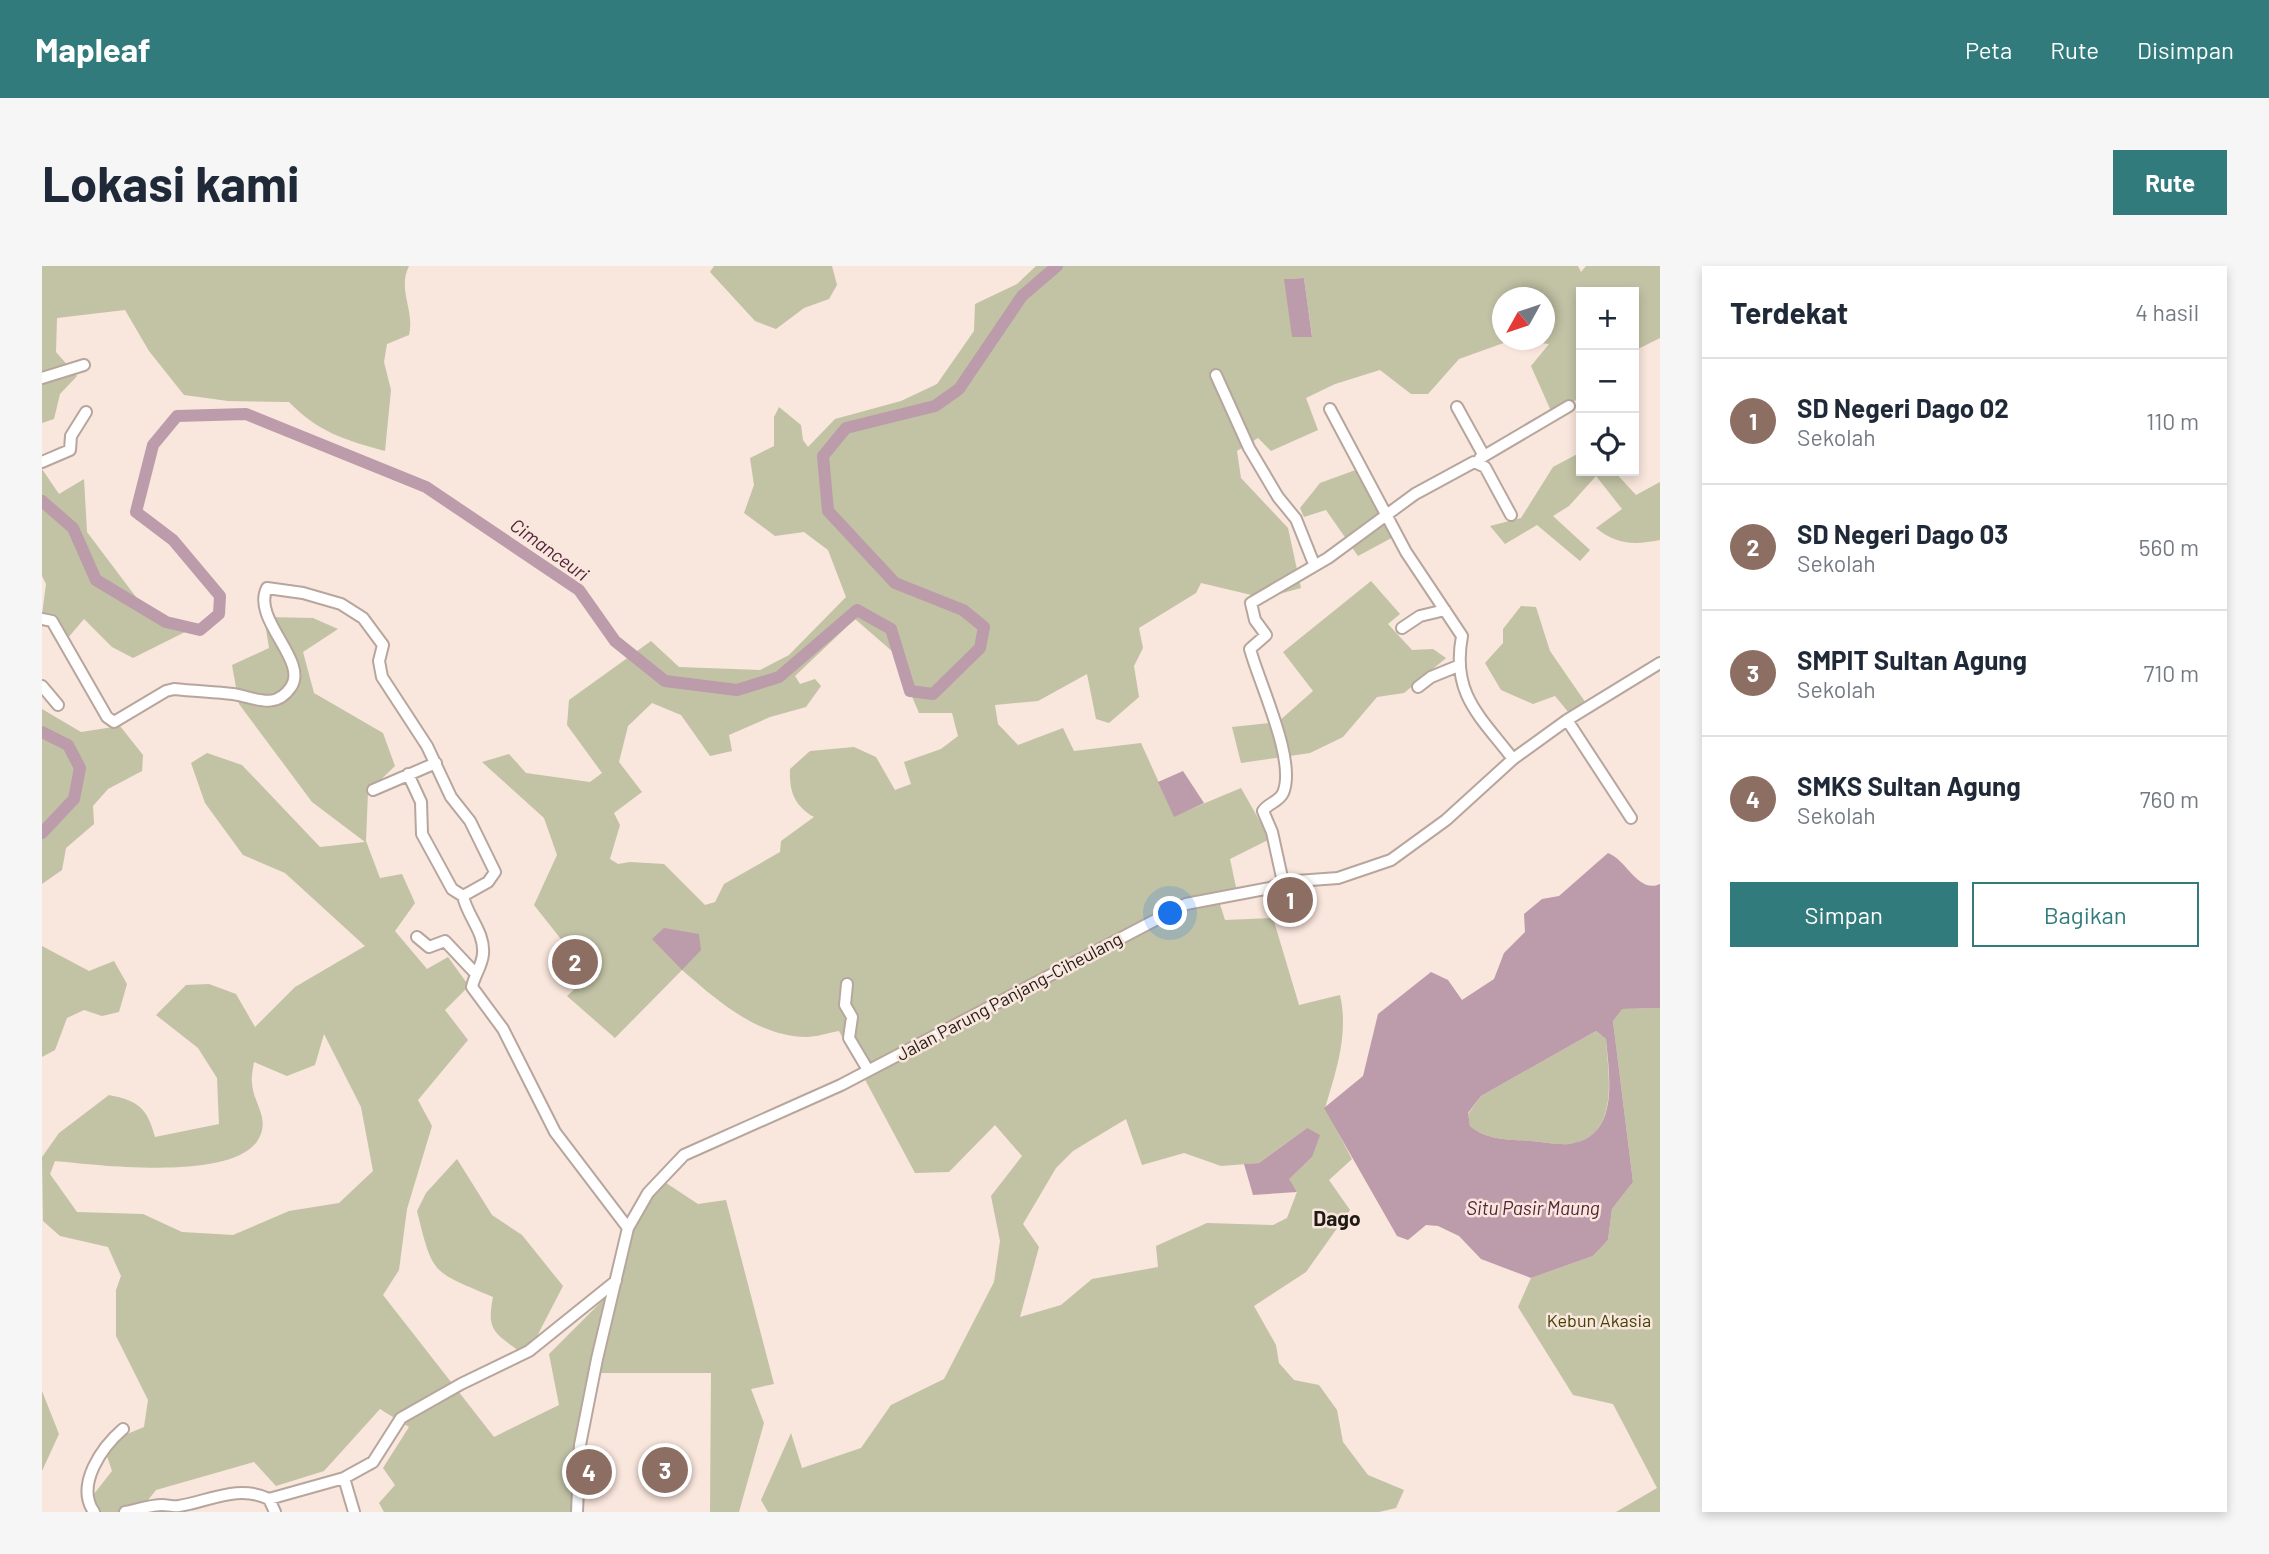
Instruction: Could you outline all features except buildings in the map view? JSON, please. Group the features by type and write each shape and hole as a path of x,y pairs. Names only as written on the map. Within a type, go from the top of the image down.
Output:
{"street":[{"path":"42,377 84,365"},
{"path":"1216,375 1249,449 1278,497 1296,519 1314,564"},
{"path":"1283,882 1272,832 1263,811 1281,797 1284,789 1284,754 1250,649 1266,635 1255,620 1251,603 1387,516 1431,484 1569,406"},
{"path":"1457,407 1479,459 1511,515"},
{"path":"1330,409 1406,552 1462,636 1458,666 1461,684 1471,703 1513,759"},
{"path":"42,462 70,450 71,436 86,412"},
{"path":"42,619 52,621 107,717 114,722 166,691 174,689 237,695 256,702 280,698 294,682 292,666 266,615 264,591 274,587 327,599 363,618 383,645 379,661 382,677 436,763 451,797 470,821 495,872 488,882 463,896"},
{"path":"1402,628 1420,616 1445,610"},
{"name":"Jalan Parung Panjang–Ciheulang","path":"577,1512 580,1445 628,1228 649,1193 684,1155 841,1085 1186,904 1270,888 1283,882 1338,878 1391,860 1446,820 1513,759 1567,720 1660,663"},
{"path":"1418,687 1431,677 1458,666"},
{"path":"42,686 58,705"},
{"path":"1567,720 1631,818"},
{"path":"373,790 436,763"},
{"path":"408,774 421,802 422,834 452,889 463,896 482,944 484,953 472,987 503,1029 555,1132 628,1228"},
{"path":"417,937 429,947 445,941 476,974"},
{"path":"847,984 845,1005 852,1017 849,1038 868,1070"},
{"path":"269,1499 344,1478 373,1462 401,1418 461,1384 529,1351 616,1281"},
{"path":"94,1512 87,1494 96,1459 106,1443 123,1429"},
{"path":"344,1478 355,1512"},
{"path":"124,1512 161,1505 174,1509 238,1491 255,1492 269,1499 275,1512"}],"green space":[{"path":"42,266 409,266 405,292 410,317 409,335 387,344 384,362 391,390 385,451 333,434 311,421 289,402 228,401 184,395 149,351 125,310 57,318 56,352 77,376 60,394 54,419 42,423"},
{"path":"714,266 832,266 837,285 829,299 804,308 776,329 755,321 710,272"},
{"path":"1036,266 1578,266 1581,272 1586,266 1660,266 1660,338 1639,348 1639,287 1576,287 1576,400 1551,411 1531,366 1544,350 1555,350 1555,287 1492,287 1492,347 1459,359 1428,394 1411,394 1380,370 1335,384 1306,398 1318,430 1271,451 1258,438 1237,451 1241,478 1288,528 1301,588 1264,598 1201,583 1196,593 1139,628 1143,648 1134,666 1139,697 1109,723 1096,719 1087,674 1038,701 995,705 998,724 1018,745 1063,728 1074,751 1141,743 1174,816 1241,788 1270,839 1230,859 1237,892 1218,898 1225,920 1273,918 1299,1005 1340,995 1342,1038 1325,1108 1352,1159 1329,1180 1350,1210 1306,1272 1254,1306 1276,1345 1279,1363 1294,1380 1319,1385 1337,1410 1343,1442 1368,1475 1404,1490 1396,1508 1379,1512 768,1512 761,1500 791,1433 802,1468 861,1448 891,1405 944,1379 994,1282 1000,1241 991,1196 1022,1156 995,1125 949,1172 915,1173 839,1031 806,1037 770,1030 723,1004 682,970 615,1038 567,996 592,973 534,905 557,855 544,818 482,762 509,754 526,773 590,782 602,773 567,725 569,700 651,641 679,667 760,670 789,655 846,597 828,550 804,532 775,536 744,513 754,485 750,458 774,446 774,417 779,407 801,425 803,440 808,447 835,419 901,401 937,384 974,331 975,304 1017,284","holes":["1304,278 1312,336 1311,337 1285,279","855,619 893,652 919,713 952,713 958,736 941,749 904,762 911,784 895,790 876,757 854,747 810,751 790,769 790,777 792,791 798,803 814,817 781,841 780,852 724,884 715,902 705,905 664,864 618,864 610,859 620,825 614,813 642,792 619,762 628,726 652,703 681,715 710,756 732,751 729,735 770,717 806,707 821,686 815,679 800,684 795,676","1126,1119 1142,1165 1184,1153 1221,1166 1259,1163 1307,1128 1312,1157 1288,1179 1297,1192 1287,1218 1273,1225 1207,1223 1156,1246 1158,1267 1092,1279 1061,1305 1020,1317 1039,1247 1023,1224 1056,1168 1073,1151"]},
{"path":"1576,455 1576,476 1596,476 1569,506 1553,516 1590,550 1580,561 1537,525 1505,544 1490,526 1521,518 1553,467"},
{"path":"1361,468 1385,500 1397,535 1358,556 1326,510 1304,517 1300,508 1320,483"},
{"path":"42,469 59,494 84,479 87,532 139,601 191,629 133,658 112,647 84,619 67,639 42,615 46,584 42,576"},
{"path":"1596,476 1619,476 1636,495 1660,482 1660,540 1642,543 1619,541 1596,528 1622,509"},
{"path":"1371,581 1400,614 1388,624 1412,650 1433,649 1446,658 1404,693 1377,697 1343,737 1310,753 1241,763 1232,727 1278,722 1313,691 1283,652"},
{"path":"1521,606 1536,607 1550,651 1590,709 1574,719 1555,696 1533,704 1501,690 1485,663 1503,643 1503,629"},
{"path":"264,617 313,618 338,629 303,652 314,693 383,733 395,766 368,792 366,841 380,878 402,874 415,903 395,931 427,969 448,957 469,986 445,1010 468,1040 418,1100 432,1126 407,1209 399,1270 383,1295 494,1437 559,1405 549,1354 612,1291 626,1231 660,1179 698,1204 726,1200 774,1384 751,1389 764,1423 739,1512 710,1512 711,1373 594,1373 583,1464 584,1512 384,1512 379,1503 395,1485 383,1468 409,1427 380,1409 324,1471 276,1486 254,1462 156,1490 141,1509 131,1512 94,1512 90,1499 112,1471 103,1444 144,1427 148,1400 116,1336 116,1290 121,1276 108,1247 60,1236 43,1221 42,1157 59,1133 109,1095 128,1100 140,1107 149,1119 155,1137 219,1124 217,1078 198,1048 156,1015 186,985 209,984 236,994 255,1027 295,987 365,946 285,873 243,855 205,803 191,763 207,753 242,765 320,847 365,842 312,802 239,704 232,665 269,648","holes":["324,1034 361,1107 373,1171 339,1203 289,1211 233,1235 182,1232 143,1214 77,1212 50,1174 55,1161 163,1168 221,1162 244,1153 258,1140 263,1125 253,1091 254,1062 287,1076 315,1065"]},
{"path":"42,709 81,732 120,726 143,755 142,771 108,789 93,806 94,824 66,848 62,870 42,884"},
{"path":"42,946 89,971 114,961 127,984 119,1012 102,1016 84,1010 67,1018 55,1050 42,1057"},
{"name":"Kebun Akasia","path":"1660,1008 1660,1512 1616,1512 1657,1488 1613,1404 1573,1395 1518,1307 1531,1278 1593,1256 1608,1240 1612,1209 1633,1182 1613,1021 1621,1009"},
{"path":"1596,1031 1606,1039 1608,1102 1597,1130 1586,1139 1565,1144 1506,1139 1491,1137 1470,1126 1468,1114 1481,1096"},
{"path":"457,1159 492,1215 522,1235 563,1286 534,1342 518,1350 497,1333 491,1323 493,1297 446,1276 438,1269 427,1248 417,1211 426,1193"},
{"path":"42,1391 59,1434 42,1471"}],"water":[{"path":"1304,278 1312,337 1292,337 1284,279"},
{"path":"1183,771 1204,803 1174,817 1158,782"},
{"name":"Situ Pasir Maung","path":"1608,853 1645,884 1660,884 1660,1008 1622,1009 1613,1021 1633,1182 1612,1209 1608,1240 1593,1256 1531,1278 1481,1259 1459,1236 1438,1226 1426,1225 1408,1240 1397,1236 1324,1108 1363,1076 1378,1014 1431,972 1448,980 1462,1000 1494,979 1504,953 1525,932 1524,914 1542,899 1559,896","holes":["1596,1031 1606,1039 1608,1102 1597,1130 1586,1139 1569,1144 1506,1139 1491,1137 1470,1126 1468,1113 1481,1096"]},
{"path":"664,928 699,934 701,950 682,970 652,939"},
{"path":"1307,1128 1320,1135 1312,1157 1289,1179 1297,1192 1253,1195 1244,1164 1259,1163"}],"waterway":[{"name":"Cimanceuri","path":"42,501 73,528 96,580 166,622 200,630 219,614 220,596 173,540 136,512 153,445 177,416 246,414 426,487 579,590 615,641 665,681 737,690 779,677 857,610 891,629 910,691 933,694 980,648 984,627 963,610 895,583 828,511 823,456 846,428 935,406 959,389 1022,296 1057,266"},
{"name":"Cimanceuri","path":"42,732 68,745 80,768 74,799 42,833"}],"place":[{"name":"SD Negeri Dago 02","path":"1290,900"},
{"name":"SD Negeri Dago 03","path":"575,962"},
{"name":"SMPIT Sultan Agung","path":"665,1470"},
{"name":"SMKS Sultan Agung","path":"589,1472"}],"district":[{"name":"Dago","path":"1337,1217"}]}
